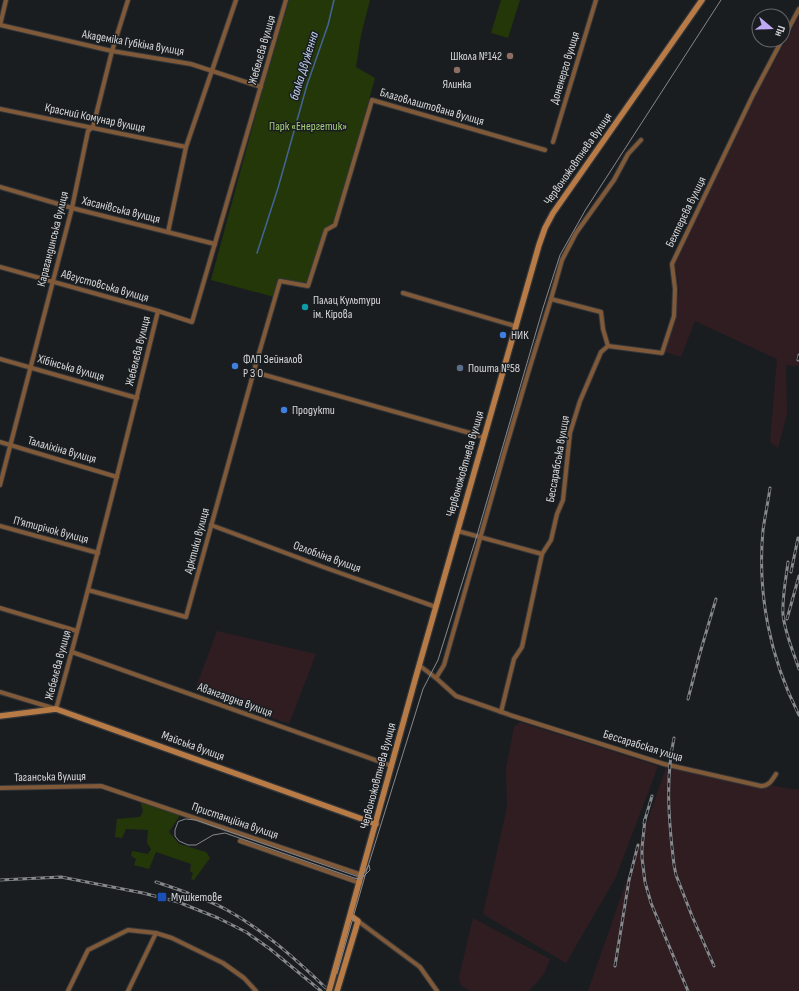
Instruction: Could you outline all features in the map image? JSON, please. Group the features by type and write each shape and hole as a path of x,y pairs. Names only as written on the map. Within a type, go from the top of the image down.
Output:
{"main road":[{"name":"Червоножовтнева вулиця","path":"329,991 515,326 545,228 553,213 702,0"},
{"name":"Майська вулиця","path":"0,716 56,709 376,824"},
{"path":"337,991 358,921 351,916"}],"street":[{"path":"0,25 6,0"},
{"name":"Карагандинська вулиця","path":"0,484 72,208 88,131 93,127 112,51 128,0"},
{"path":"168,232 186,147 236,0"},
{"name":"Жебелєва вулиця","path":"56,709 118,477 158,311 192,322 286,0"},
{"name":"Доненерго вулиця","path":"553,142 596,0"},
{"name":"Бехтерєва вулиця","path":"791,24 799,9"},
{"name":"Академіка Губкіна вулиця","path":"0,25 112,51 191,64 261,87"},
{"name":"Бехтерєва вулиця","path":"608,346 662,353 674,316 675,289 672,264 753,96 779,48"},
{"name":"Благовлаштована вулиця","path":"280,281 308,286 326,230 336,225 372,100 545,150"},
{"name":"Красний Комунар вулиця","path":"0,109 186,147"},
{"path":"436,678 444,665 526,378 562,260 576,233 614,180 628,154 641,140"},
{"name":"Хасанівська вулиця","path":"0,187 72,208 215,244"},
{"name":"Августовська вулиця","path":"0,267 158,311"},
{"name":"Арктики вулиця","path":"88,590 186,617 280,281"},
{"path":"403,293 515,326"},
{"path":"551,299 601,312 603,329 608,346"},
{"name":"Бессарабська вулиця","path":"542,554 551,540 557,514 563,500 570,433 580,401 601,352 608,346"},
{"name":"Хібінська вулиця","path":"0,359 137,398"},
{"path":"254,372 484,437"},
{"name":"Талаліхіна вулиця","path":"0,442 118,477"},
{"name":"Оглобліна вулиця","path":"211,525 436,607"},
{"name":"П’ятирічок вулиця","path":"0,526 98,553"},
{"path":"458,531 481,536 542,554 522,647 514,659 501,712"},
{"path":"0,608 77,631"},
{"name":"Авангардна вулиця","path":"72,652 392,766"},
{"name":"Бессарабская улица","path":"420,666 456,696 501,712 664,764 766,786 776,774"},
{"path":"0,692 56,709"},
{"name":"Таганська вулиця","path":"0,788 101,786"},
{"name":"Пристанційна вулиця","path":"101,786 362,875"},
{"name":"Пристанційна вулиця","path":"240,841 360,883"},
{"path":"358,921 420,967 438,991"},
{"path":"68,991 88,950 128,930 156,933 172,938 224,963 244,978 256,991"},
{"path":"128,991 156,933"}],"shaded area":[{"path":"799,17 799,366 786,365 787,414 778,448 770,442 777,359 695,321 681,357 665,352 676,316 679,289 675,264 752,102 782,48 791,48 791,31"},
{"path":"217,631 316,654 289,724 195,690"},
{"path":"520,722 658,766 616,877 566,963 483,914 507,807 506,768 514,727"},
{"path":"666,768 799,790 799,991 588,991"},
{"path":"473,918 550,959 544,974 529,991 471,991 461,986 459,977"}],"green space":[{"name":"Парк «Енергетик»","path":"289,0 370,0 361,35 356,67 375,78 334,224 325,229 307,285 280,280 274,297 211,280 263,88"},
{"path":"501,0 520,0 508,38 491,33"},
{"path":"140,801 177,809 180,815 169,832 179,844 206,852 210,858 194,880 191,879 193,873 190,871 191,864 156,852 149,869 134,865 136,859 131,856 132,851 148,854 151,849 147,843 148,830 126,829 122,838 115,837 117,819 140,817 143,811"}],"waterway":[{"name":"балка Двуженна","path":"257,253 278,188 307,85 328,25 334,0"}],"tram line":[{"path":"332,991 365,876 423,689 438,660 477,535 543,308 560,255 586,209 721,0"},
{"path":"186,819 196,820 356,876 362,876 369,865 370,870 361,879 354,878 225,833 213,835 196,845 188,845 179,841 175,836 175,830 178,822 186,819"}],"railway":[{"path":"798,360 799,355"},
{"path":"770,488 763,530 762,578 764,602 773,648 780,671 799,715"},
{"path":"791,572 798,538"},
{"path":"788,562 783,615 787,635 799,669"},
{"path":"787,619 799,576"},
{"path":"688,699 716,599"},
{"path":"674,738 671,754 669,786 669,817 674,865 676,875 692,916 714,966"},
{"path":"644,823 652,796"},
{"path":"645,819 642,848 645,882 651,903 688,991"},
{"path":"615,966 629,880 638,845"},
{"path":"0,880 61,877 143,893 178,902 218,918 246,932 270,949 321,991"},
{"path":"156,882 192,894 241,918 281,947 329,991"}],"place":[{"name":"Школа №142","path":"510,56"},
{"name":"Ялинка","path":"457,70"},
{"name":"Палац Культури ім. Кірова","path":"305,307"},
{"name":"НИК","path":"503,335"},
{"name":"ФЛП Зейналов Р З О","path":"235,366"},
{"name":"Пошта №58","path":"460,368"},
{"name":"Продукти","path":"284,410"},
{"name":"Мушкетове","path":"162,897"}]}
